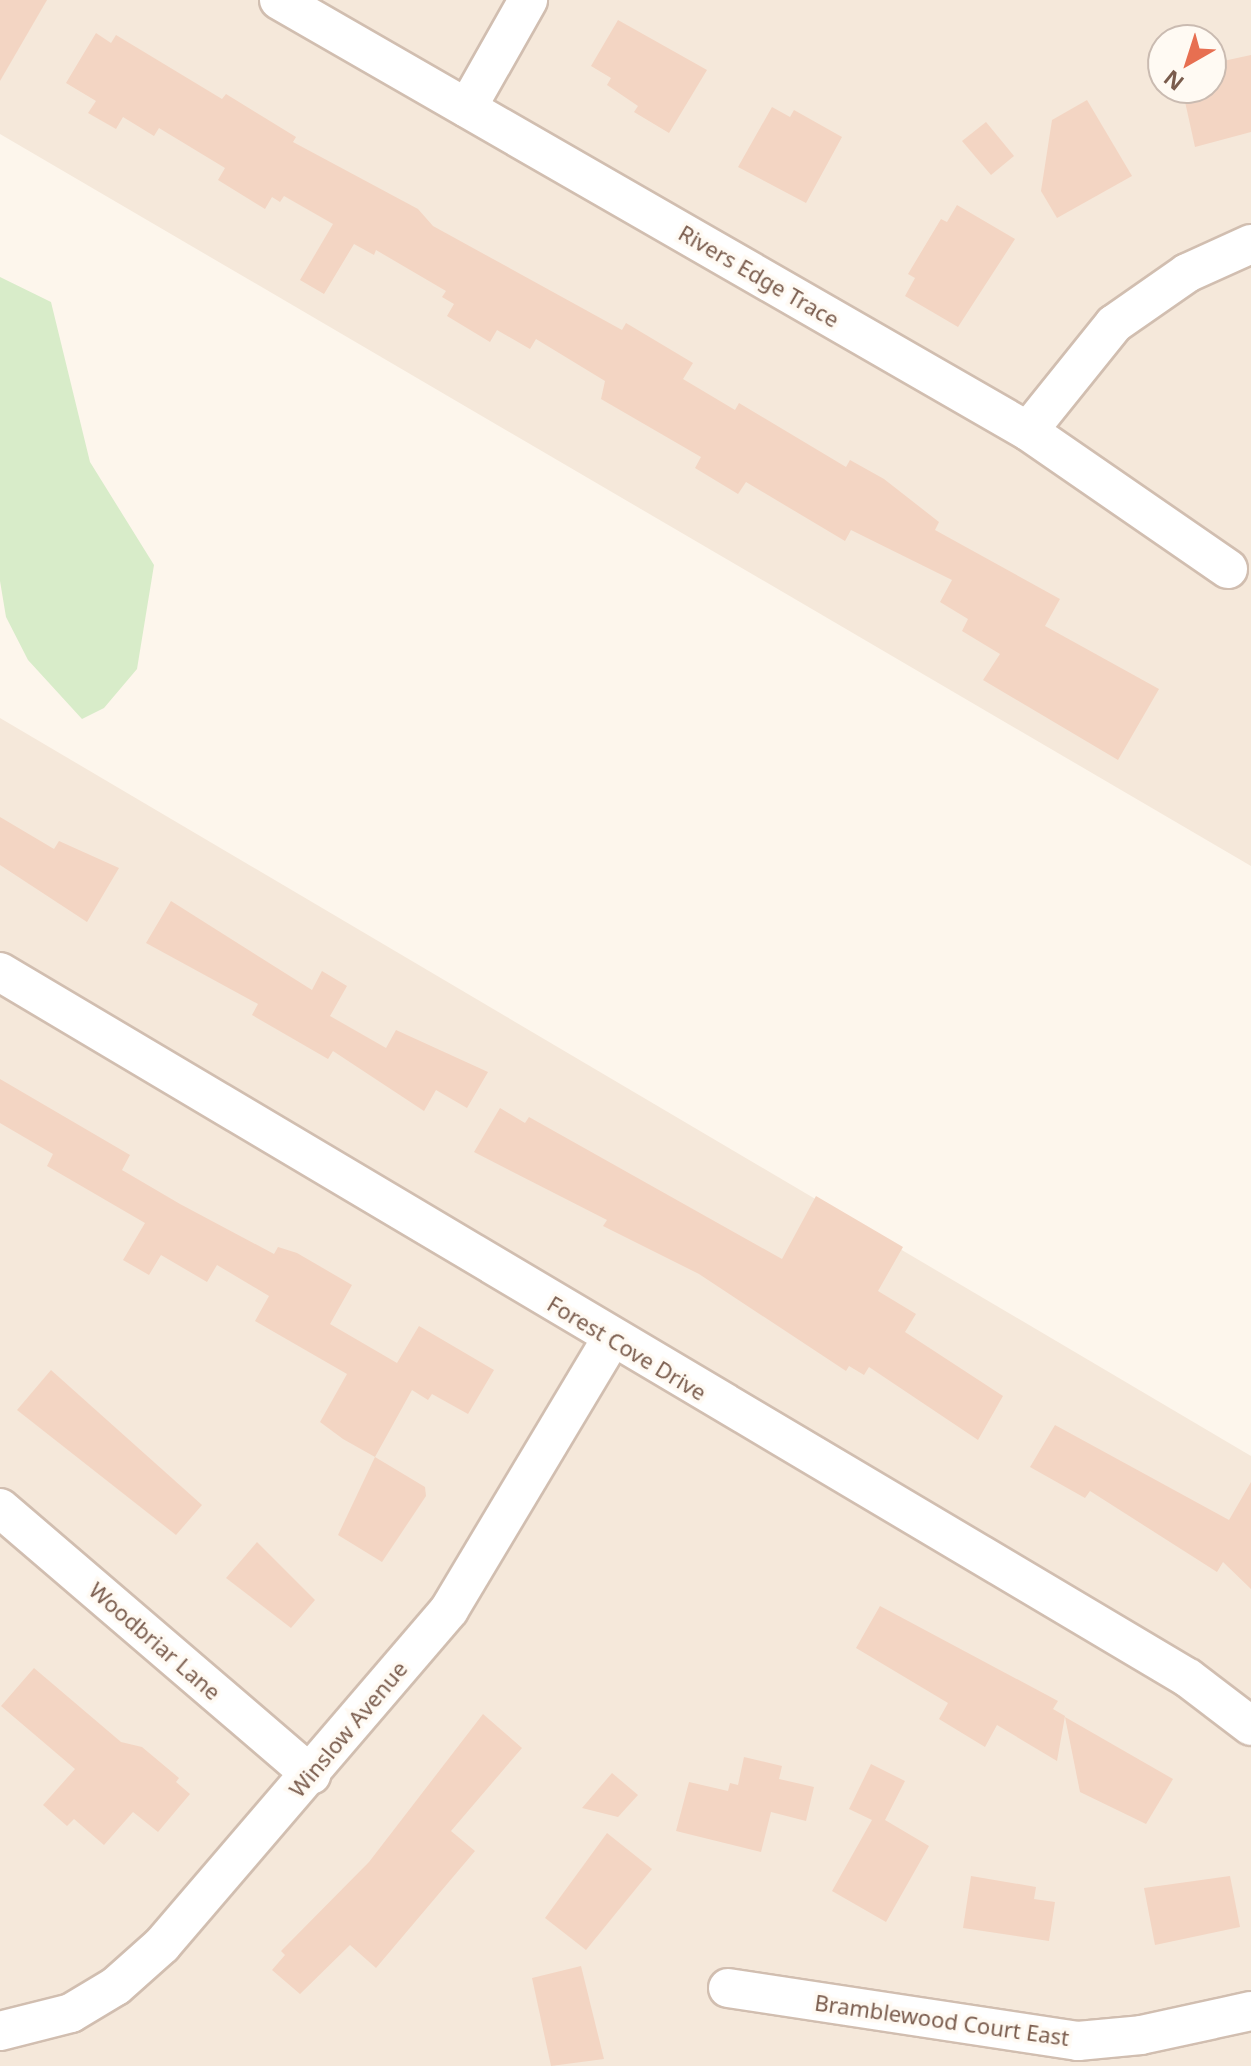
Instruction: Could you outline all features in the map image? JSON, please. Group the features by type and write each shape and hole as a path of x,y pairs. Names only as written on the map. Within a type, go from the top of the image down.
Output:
{"street":[{"name":"Rivers Edge Trace","path":"279,0 1028,431 1228,569"},
{"path":"467,108 528,0"},
{"path":"1028,431 1114,324 1187,273 1251,244"},
{"name":"Forest Cove Drive","path":"0,972 611,1339 1188,1678 1251,1726"},
{"name":"Winslow Avenue","path":"0,2031 71,2013 116,1986 162,1945 311,1775 449,1610 611,1339"},
{"name":"Woodbriar Lane","path":"0,1508 311,1775"},
{"name":"Bramblewood Court East","path":"728,1988 1078,2041 1141,2035 1251,2011"}],"shaded area":[{"path":"0,0 1251,0 1251,866 0,134"},
{"path":"0,718 1251,1456 1251,2066 0,2066"}],"green space":[{"path":"0,277 51,302 90,462 154,565 137,669 104,708 82,719 28,660 6,617 0,581"}],"building":[{"path":"0,0 47,0 0,81"},
{"path":"618,20 707,70 669,133 634,112 638,106 607,85 611,78 591,66"},
{"path":"96,33 111,43 116,35 222,99 226,94 296,137 293,142 418,209 433,226 622,330 626,323 693,363 683,379 735,410 739,403 846,467 850,460 884,479 939,522 935,530 1060,599 1045,626 1159,689 1118,760 983,680 1000,654 962,631 968,619 940,602 952,580 851,530 845,541 746,482 738,494 695,468 701,457 601,399 605,381 536,339 530,349 497,330 490,342 447,316 454,304 442,297 446,291 376,250 374,255 354,244 324,294 300,280 333,224 284,196 280,202 272,197 265,209 218,180 225,168 159,128 154,136 123,117 116,129 88,113 96,101 66,83"},
{"path":"1251,55 1251,132 1195,147 1186,104 1227,104 1227,60"},
{"path":"1087,100 1132,176 1057,218 1041,191 1052,120"},
{"path":"772,107 790,117 794,110 842,137 806,203 738,167"},
{"path":"986,122 1014,156 991,175 962,141"},
{"path":"957,205 1015,239 958,327 905,296 915,278 908,274 941,219 947,222"},
{"path":"0,817 54,849 59,841 119,868 87,922 0,865"},
{"path":"171,901 312,990 322,971 347,986 330,1016 386,1048 396,1030 488,1072 467,1108 436,1090 424,1111 333,1051 328,1059 252,1015 258,1004 146,943"},
{"path":"0,1079 130,1155 122,1170 180,1204 274,1254 278,1247 297,1253 352,1285 330,1324 397,1363 419,1326 494,1370 468,1414 432,1394 428,1400 412,1390 375,1457 343,1439 320,1422 347,1374 255,1321 269,1296 217,1265 207,1282 161,1255 149,1275 123,1260 145,1223 47,1166 53,1154 0,1123"},
{"path":"500,1108 525,1123 529,1117 782,1259 816,1196 903,1247 878,1291 916,1314 905,1332 1003,1396 978,1440 869,1367 864,1375 849,1366 846,1371 699,1274 603,1226 607,1220 474,1152"},
{"path":"51,1370 202,1505 176,1535 17,1410"},
{"path":"1055,1425 1229,1520 1251,1482 1251,1589 1223,1562 1217,1572 1090,1491 1085,1498 1030,1467"},
{"path":"375,1457 425,1487 426,1496 382,1562 338,1535"},
{"path":"257,1542 315,1600 291,1628 226,1578"},
{"path":"880,1606 1058,1701 1053,1709 1065,1716 1057,1761 997,1725 985,1747 939,1719 948,1703 856,1648"},
{"path":"34,1668 121,1742 142,1747 179,1778 176,1782 190,1794 158,1832 133,1812 104,1845 74,1819 67,1826 43,1805 75,1769 1,1706"},
{"path":"483,1714 522,1748 451,1831 475,1851 376,1968 350,1945 300,1994 272,1970 285,1955 281,1951 369,1862"},
{"path":"1065,1717 1173,1779 1146,1824 1080,1792"},
{"path":"744,1757 782,1766 779,1779 814,1787 806,1821 771,1812 761,1852 676,1831 689,1782 728,1791 730,1783 738,1785"},
{"path":"871,1764 905,1781 885,1820 929,1846 886,1922 832,1891 872,1820 849,1809"},
{"path":"612,1773 638,1795 618,1817 582,1808"},
{"path":"607,1833 652,1869 586,1950 545,1918"},
{"path":"971,1876 1036,1887 1034,1899 1055,1902 1049,1941 963,1928"},
{"path":"1230,1876 1240,1927 1155,1945 1144,1888"},
{"path":"581,1966 604,2059 551,2066 532,1978"}]}
